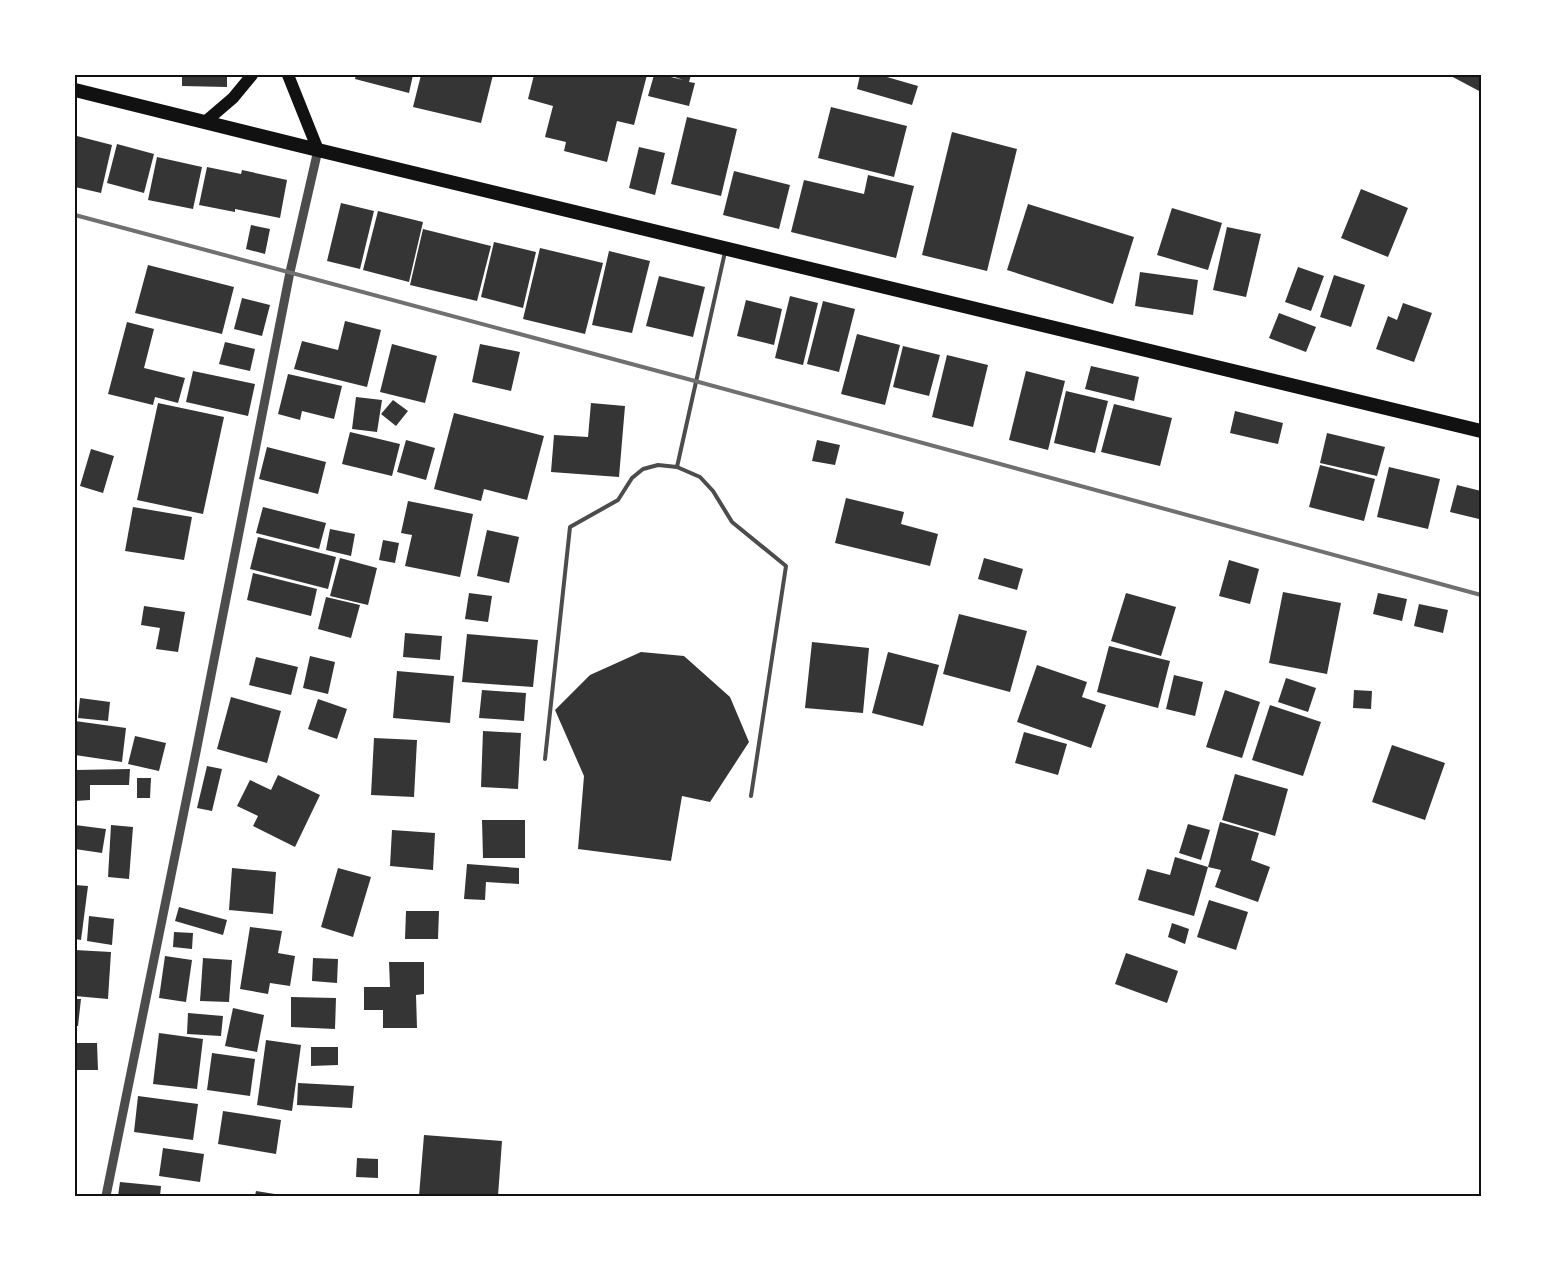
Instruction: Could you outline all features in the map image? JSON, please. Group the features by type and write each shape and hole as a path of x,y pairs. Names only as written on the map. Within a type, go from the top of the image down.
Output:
{"highway":[{"path":"75,90 1481,431"}],"main road":[{"path":"205,122 232,98 252,75"},
{"path":"288,75 318,150"}],"street":[{"path":"106,1196 196,752 290,272 318,150"}],"lane":[{"path":"677,466 726,248"},
{"path":"545,759 570,527 618,500 632,478 643,469 658,465 677,466 700,477 713,490 732,522 786,566 751,796"}],"building":[{"path":"182,75 227,75 227,87 182,86"},
{"path":"356,75 413,75 409,93 355,79"},
{"path":"421,75 493,75 481,123 413,107"},
{"path":"534,75 647,75 634,125 617,121 607,162 564,151 566,142 545,137 553,106 528,99"},
{"path":"654,75 663,75 683,80 669,75 691,75 689,82 695,83 689,106 648,96"},
{"path":"860,75 880,75 918,86 912,105 857,89"},
{"path":"1449,75 1481,75 1481,92"},
{"path":"831,107 907,126 894,177 818,158"},
{"path":"687,117 737,129 721,196 671,184"},
{"path":"952,132 1017,149 987,271 922,255"},
{"path":"77,136 112,145 101,193 75,187 75,144"},
{"path":"117,144 154,154 144,193 107,183"},
{"path":"639,147 665,153 655,195 629,188"},
{"path":"157,157 202,167 193,209 148,200"},
{"path":"207,167 241,174 242,170 287,180 280,218 235,209 235,212 199,205"},
{"path":"734,171 790,185 779,229 723,215"},
{"path":"868,175 914,186 896,258 791,232 804,180 864,194"},
{"path":"1361,189 1408,208 1388,257 1341,238"},
{"path":"341,203 374,211 360,269 327,261"},
{"path":"1028,204 1134,237 1113,304 1007,270"},
{"path":"1172,208 1222,223 1208,270 1157,255"},
{"path":"378,211 423,222 409,282 363,270"},
{"path":"251,225 270,229 265,254 246,249"},
{"path":"1227,227 1261,234 1246,297 1213,290"},
{"path":"423,229 491,246 477,301 410,285"},
{"path":"494,242 536,252 523,308 481,297"},
{"path":"540,248 603,263 585,334 523,319"},
{"path":"609,251 650,261 632,333 592,325"},
{"path":"148,265 234,287 222,334 135,313"},
{"path":"1298,267 1324,276 1311,311 1285,302"},
{"path":"1140,272 1198,280 1193,315 1135,306"},
{"path":"1334,275 1365,285 1351,327 1320,317"},
{"path":"659,276 705,287 693,337 646,326"},
{"path":"790,296 818,303 803,365 775,358"},
{"path":"242,298 270,305 262,336 234,329"},
{"path":"746,300 782,309 774,345 737,336"},
{"path":"823,301 855,309 839,372 807,364"},
{"path":"1403,303 1432,313 1414,362 1376,349 1388,316 1397,320"},
{"path":"1279,313 1316,327 1306,352 1269,338"},
{"path":"345,321 381,330 367,387 294,369 302,341 338,350"},
{"path":"127,322 154,329 144,368 185,378 178,403 155,397 153,405 108,394"},
{"path":"857,334 900,345 885,405 841,394"},
{"path":"225,342 255,349 250,371 219,364"},
{"path":"392,344 437,356 425,403 380,392"},
{"path":"480,344 520,352 511,391 472,382"},
{"path":"903,346 940,355 929,396 893,387"},
{"path":"947,355 988,365 973,427 932,417"},
{"path":"1091,366 1139,377 1134,401 1085,389"},
{"path":"193,371 255,384 248,416 186,402"},
{"path":"1026,371 1065,381 1048,450 1009,440"},
{"path":"288,374 342,386 334,419 302,411 300,420 278,414"},
{"path":"1066,391 1108,401 1095,453 1054,443"},
{"path":"356,397 382,400 377,432 352,429"},
{"path":"393,400 408,411 396,426 381,414"},
{"path":"158,403 224,417 203,514 137,500"},
{"path":"591,403 625,406 619,477 551,472 554,435 588,437"},
{"path":"1114,404 1172,418 1160,466 1101,452"},
{"path":"1235,411 1283,423 1278,444 1230,433"},
{"path":"454,413 544,436 527,500 484,489 481,501 434,489"},
{"path":"350,432 400,444 392,476 342,464"},
{"path":"1327,433 1385,447 1377,476 1320,463"},
{"path":"406,440 435,448 426,480 397,472"},
{"path":"817,440 840,445 835,465 812,461"},
{"path":"267,447 326,462 318,494 259,479"},
{"path":"91,449 114,456 103,493 80,486"},
{"path":"1320,465 1375,479 1364,521 1309,507"},
{"path":"1389,467 1440,479 1428,529 1377,517"},
{"path":"1457,485 1481,491 1479,519 1450,512"},
{"path":"846,498 904,512 901,524 938,534 930,566 835,543"},
{"path":"408,501 473,514 460,577 405,566 412,535 401,533"},
{"path":"133,507 192,517 184,560 125,551"},
{"path":"263,507 326,523 319,549 256,533"},
{"path":"330,529 355,534 351,556 326,550"},
{"path":"487,530 519,537 509,583 477,576"},
{"path":"258,537 336,557 328,589 250,569"},
{"path":"383,540 399,543 395,563 379,560"},
{"path":"340,558 377,568 368,605 330,596"},
{"path":"984,558 1023,569 1017,590 978,579"},
{"path":"1229,560 1259,569 1250,604 1219,596"},
{"path":"253,573 317,589 311,616 247,600"},
{"path":"1283,592 1341,603 1327,674 1269,663"},
{"path":"469,593 492,596 488,622 465,619"},
{"path":"1126,593 1176,607 1161,656 1111,641"},
{"path":"1378,593 1407,599 1402,621 1373,614"},
{"path":"326,597 360,605 351,638 318,629"},
{"path":"1419,604 1448,610 1443,633 1414,626"},
{"path":"144,606 185,612 178,652 156,649 160,628 141,625"},
{"path":"959,614 1027,631 1010,692 943,674"},
{"path":"405,633 442,636 440,660 403,657"},
{"path":"467,634 538,640 533,687 462,682"},
{"path":"812,642 869,648 863,713 805,708"},
{"path":"1109,646 1170,661 1158,708 1097,692"},
{"path":"641,652 684,656 730,697 749,742 710,802 682,796 671,861 578,849 584,776 555,710 590,675"},
{"path":"888,652 939,665 923,726 872,713"},
{"path":"310,656 335,662 328,694 303,688"},
{"path":"256,657 298,667 291,695 249,685"},
{"path":"1037,665 1087,682 1082,697 1106,705 1091,748 1017,722"},
{"path":"397,671 454,676 450,723 393,718"},
{"path":"1174,675 1203,682 1195,716 1166,709"},
{"path":"1286,678 1316,688 1308,712 1278,702"},
{"path":"482,690 526,693 524,721 479,718"},
{"path":"1225,690 1260,702 1242,758 1206,747"},
{"path":"1354,690 1372,691 1371,709 1353,708"},
{"path":"231,697 281,711 267,763 217,749"},
{"path":"80,698 110,702 108,721 78,718"},
{"path":"318,699 347,709 337,739 308,729"},
{"path":"1270,705 1321,722 1303,776 1252,760"},
{"path":"75,721 126,728 122,762 75,755"},
{"path":"483,731 521,733 518,789 481,787"},
{"path":"1024,732 1067,744 1058,775 1015,763"},
{"path":"135,736 166,743 159,771 128,764"},
{"path":"374,738 417,740 414,797 371,795"},
{"path":"1392,745 1445,763 1425,820 1372,802"},
{"path":"207,766 222,769 212,811 197,808"},
{"path":"130,769 129,785 90,785 90,800 75,801 75,770"},
{"path":"1235,774 1288,789 1275,836 1222,820"},
{"path":"278,775 320,795 295,847 253,826 258,816 237,806 250,780 271,790"},
{"path":"137,778 151,778 150,798 137,798"},
{"path":"482,820 525,820 525,858 483,858"},
{"path":"1220,822 1259,833 1251,860 1270,867 1258,902 1215,887 1221,870 1208,867"},
{"path":"1188,824 1210,830 1201,860 1179,853"},
{"path":"75,825 106,829 102,853 75,849"},
{"path":"111,825 133,827 129,879 108,877"},
{"path":"392,830 435,833 433,870 390,866"},
{"path":"1175,857 1208,867 1194,916 1138,900 1147,869 1170,875"},
{"path":"467,864 519,868 519,884 486,882 485,900 464,899"},
{"path":"232,868 276,872 273,914 229,910"},
{"path":"338,868 371,877 353,937 321,927"},
{"path":"75,885 88,886 81,940 75,939"},
{"path":"1209,900 1248,912 1236,950 1197,937"},
{"path":"179,907 227,920 223,935 175,921"},
{"path":"406,911 439,911 438,939 405,939"},
{"path":"89,916 114,919 112,945 87,941"},
{"path":"1172,923 1189,929 1185,944 1168,937"},
{"path":"250,927 282,931 278,953 295,956 290,986 270,983 268,994 240,989"},
{"path":"174,932 193,933 192,949 173,947"},
{"path":"75,950 111,952 108,999 75,996"},
{"path":"1126,953 1178,971 1167,1003 1115,984"},
{"path":"165,956 192,960 186,1002 159,998"},
{"path":"203,958 232,960 229,1002 200,1001"},
{"path":"313,958 338,959 337,983 312,981"},
{"path":"389,962 424,962 424,994 416,995 417,1028 383,1028 383,1010 364,1010 364,987 390,987"},
{"path":"291,997 336,998 335,1029 291,1027"},
{"path":"75,999 81,999 78,1026 75,1026"},
{"path":"233,1008 264,1015 257,1052 225,1046"},
{"path":"188,1013 223,1016 221,1036 187,1034"},
{"path":"159,1033 203,1039 197,1089 153,1084"},
{"path":"266,1040 301,1045 292,1111 257,1105"},
{"path":"75,1043 97,1043 98,1070 75,1070"},
{"path":"311,1047 338,1047 338,1065 311,1066"},
{"path":"212,1053 255,1059 250,1096 207,1090"},
{"path":"298,1083 354,1086 352,1108 297,1105"},
{"path":"138,1096 198,1104 193,1140 134,1132"},
{"path":"223,1111 281,1120 276,1154 218,1144"},
{"path":"424,1135 502,1141 498,1196 419,1196"},
{"path":"163,1148 204,1154 200,1182 159,1176"},
{"path":"357,1158 378,1159 378,1178 356,1177"},
{"path":"120,1182 161,1186 160,1196 118,1196"},
{"path":"256,1191 281,1195 281,1196 255,1196"}],"railway":[{"path":"75,215 695,381 1481,595"}]}
